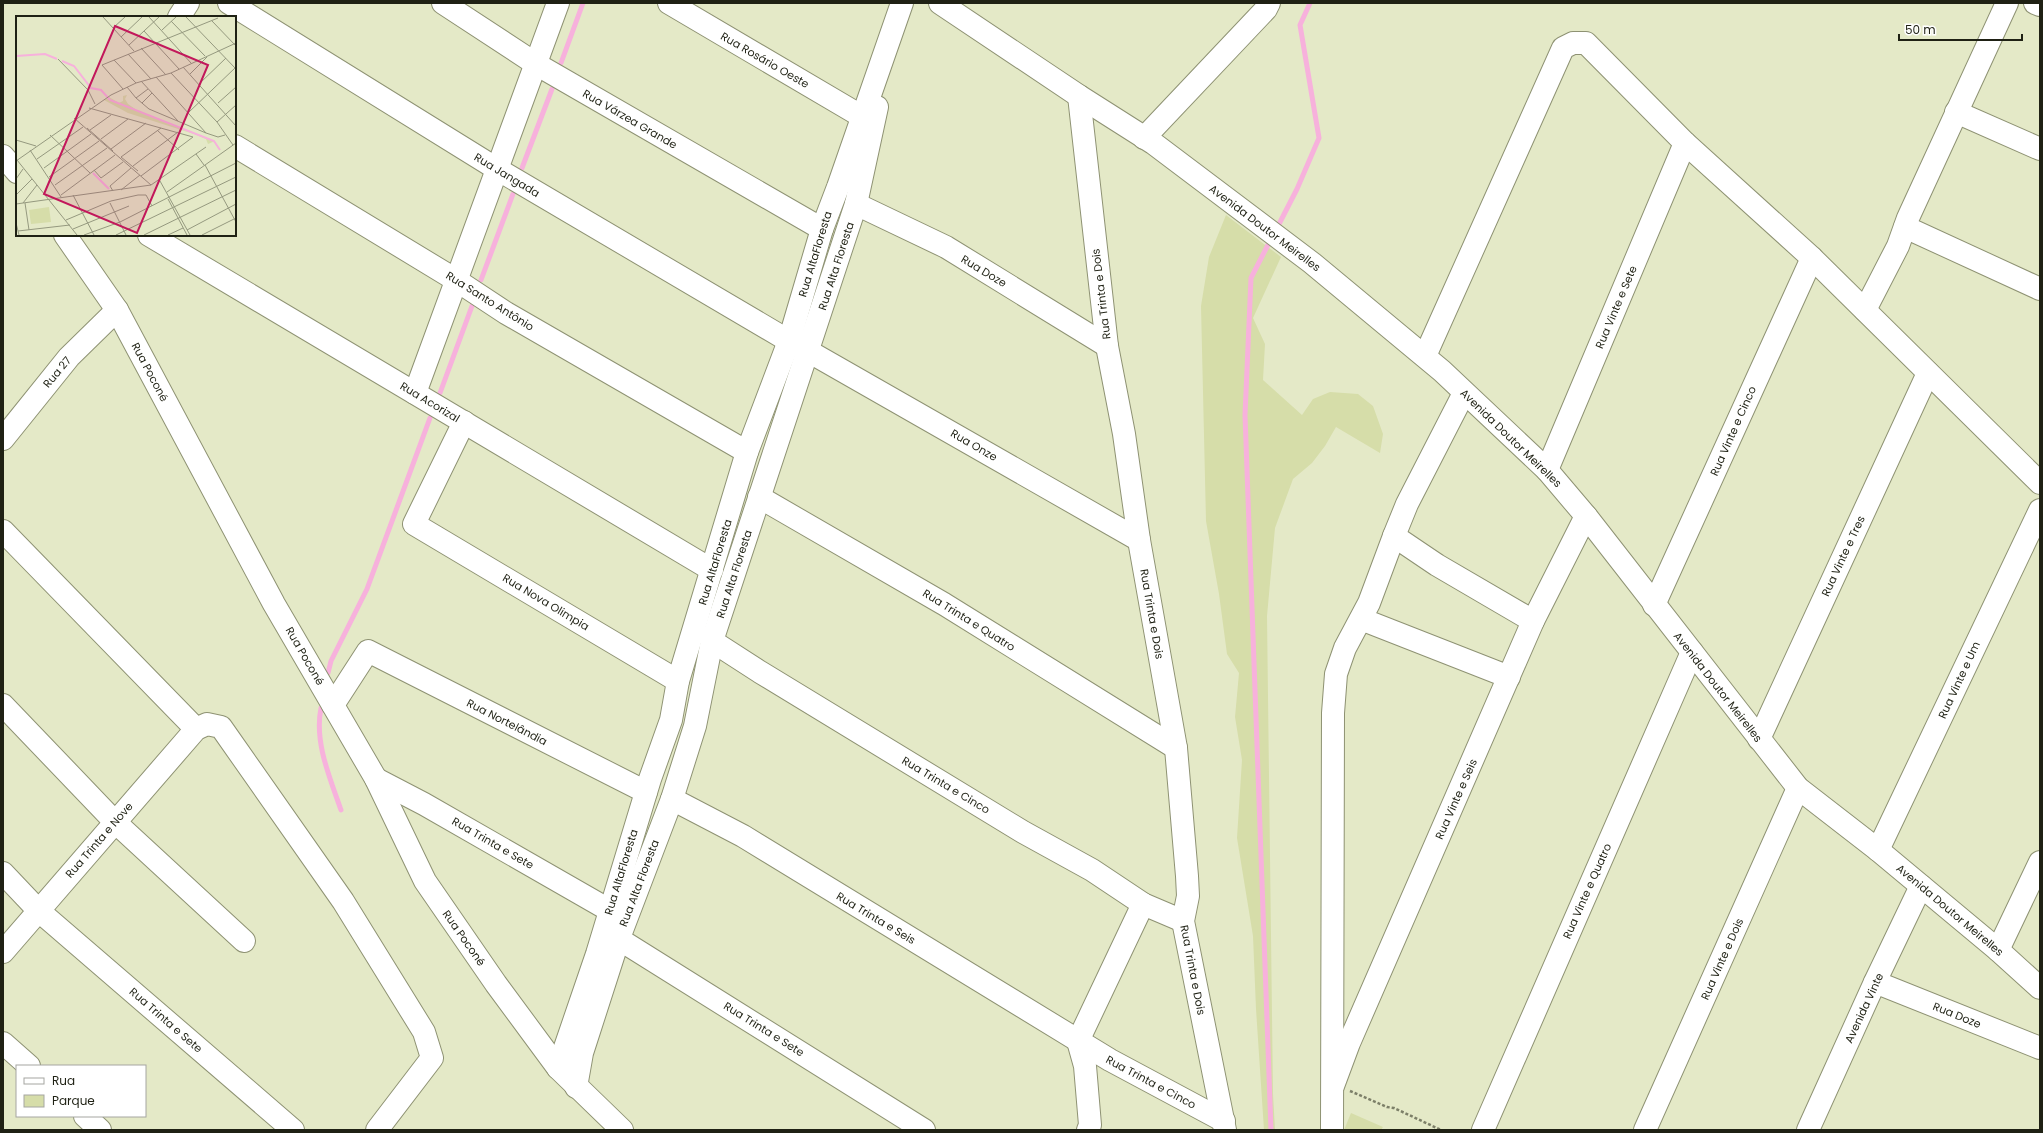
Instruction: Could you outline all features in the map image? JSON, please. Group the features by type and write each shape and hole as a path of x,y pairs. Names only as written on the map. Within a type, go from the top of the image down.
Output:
{"street":[{"path":"180,16 188,3"},
{"name":"Rua Jangada","path":"229,3 497,169 789,341"},
{"name":"Rua Várzea Grande","path":"443,3 536,64 822,229"},
{"path":"415,393 558,3"},
{"name":"Rua Rosário Oeste","path":"668,3 861,116"},
{"path":"882,59 902,3"},
{"name":"Avenida Doutor Meirelles","path":"940,3 1144,138 1312,262 1425,356 1547,470 1586,516 1798,788 1878,850 1998,950 2040,988"},
{"path":"1144,138 1266,9 1269,3"},
{"path":"1865,310 1898,246 1956,112 2006,3"},
{"path":"2034,3 2040,5"},
{"path":"1425,356 1563,48 1573,43 1586,43 1685,143 1812,258 2040,483"},
{"name":"Rua AltaFloresta","path":"558,1068 597,954 610,926 646,792 671,720 678,681 748,452 789,341 822,229 882,59"},
{"name":"Rua Alta Floresta","path":"576,1087 610,926 672,798 694,726 712,641 856,204 879,99 882,59"},
{"name":"Rua Trinta e Dois","path":"1079,96 1107,346 1124,434 1139,540 1176,748 1188,896 1183,920 1224,1126"},
{"path":"1956,112 2040,149"},
{"name":"Rua Vinte e Sete","path":"1547,470 1685,143"},
{"name":"Rua Santo Antônio","path":"236,147 456,280 506,313 748,452"},
{"path":"3,156 16,171"},
{"name":"Rua Doze","path":"856,204 946,247 1107,346"},
{"path":"1905,227 2040,289"},
{"name":"Rua Poconé","path":"67,236 117,310 274,604 376,779 424,881 496,984 558,1068 622,1130"},
{"name":"Rua Acorizal","path":"151,236 712,570"},
{"name":"Rua Vinte e Cinco","path":"1654,604 1812,258"},
{"name":"Rua 27","path":"3,439 68,357 117,310"},
{"name":"Rua Onze","path":"808,351 1139,540"},
{"name":"Rua Vinte e Tres","path":"1759,739 1928,373"},
{"path":"1332,1130 1333,713 1336,674 1345,648 1369,603 1407,504 1464,393"},
{"name":"Rua Nova Olimpia","path":"464,422 414,524 678,681"},
{"name":"Rua Trinta e Quatro","path":"759,497 944,604 1176,748"},
{"name":"Rua Vinte e Um","path":"1878,850 2040,510"},
{"name":"Rua Vinte e Seis","path":"1333,1086 1349,1043 1533,621 1586,516"},
{"path":"3,531 196,728 207,724 221,727 344,901 424,1032 432,1058 377,1130"},
{"path":"1394,536 1437,565 1533,621"},
{"path":"1361,619 1509,677"},
{"name":"Rua Trinta e Cinco","path":"712,641 1023,832 1092,870 1143,904 1183,920"},
{"name":"Rua Nortelândia","path":"334,705 368,651 646,792"},
{"name":"Rua Vinte e Quatro","path":"1483,1130 1692,652"},
{"path":"3,704 115,822 244,942"},
{"path":"671,720 694,726"},
{"name":"Rua Trinta e Nove","path":"3,952 196,728"},
{"name":"Rua Trinta e Sete","path":"376,779 424,804 924,1130"},
{"name":"Rua Vinte e Dois","path":"1645,1130 1798,788"},
{"name":"Rua Trinta e Seis","path":"672,798 743,836 1078,1041"},
{"path":"1998,950 2040,862"},
{"name":"Rua Trinta e Sete","path":"3,873 39,911 293,1130"},
{"name":"Avenida Vinte","path":"1814,1128 1875,982 1921,886"},
{"path":"1088,1130 1090,1125 1085,1066 1078,1041 1143,904"},
{"name":"Rua Doze","path":"1875,982 2040,1048"},
{"name":"Rua Trinta e Cinco","path":"1078,1041 1224,1126"},
{"path":"3,1043 28,1065"},
{"path":"86,1117 100,1130"}],"path":[{"path":"1333,1086 1356,1093 1387,1107 1394,1108 1441,1130"}],"green space":[{"path":"1226,215 1281,257 1253,318 1265,344 1263,380 1302,415 1313,399 1330,392 1358,394 1373,406 1383,434 1380,453 1336,427 1325,446 1312,463 1293,479 1275,528 1267,616 1273,1094 1275,1130 1264,1130 1253,936 1237,838 1242,760 1235,717 1239,673 1227,654 1219,594 1206,521 1201,306 1209,257"},
{"path":"1351,1113 1383,1127 1381,1130 1344,1130"}],"waterway":[{"path":"561,63 583,3"},
{"path":"1276,230 1297,189 1319,138 1300,25 1310,3"},
{"path":"522,168 552,89"},
{"path":"481,280 513,194"},
{"path":"1271,239 1251,278 1245,415 1271,1130"},
{"path":"440,393 472,306"},
{"path":"328,673 331,661 367,589 430,418"},
{"path":"321,708 319,721 321,747 341,810"}]}
